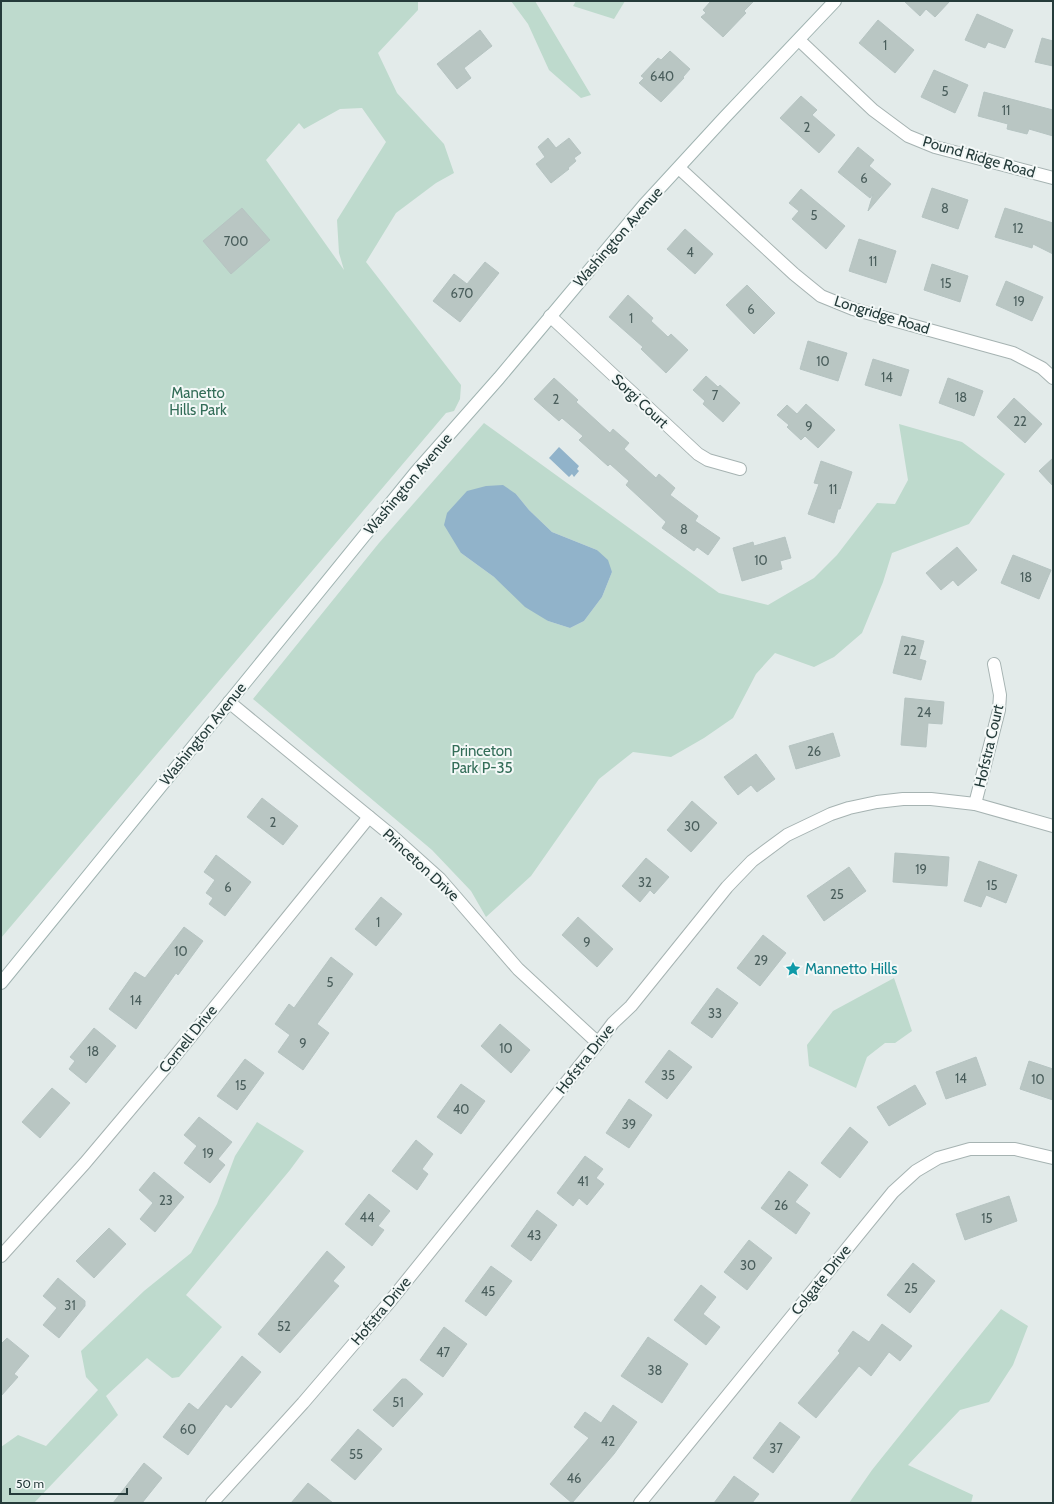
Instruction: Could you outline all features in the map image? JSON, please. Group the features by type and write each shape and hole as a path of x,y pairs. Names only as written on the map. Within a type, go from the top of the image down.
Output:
{"street":[{"name":"Washington Avenue","path":"1,983 411,478 499,378 644,205 835,1"},
{"name":"Pound Ridge Road","path":"799,40 873,110 908,136 935,147 1053,178"},
{"name":"Longridge Road","path":"679,168 794,274 821,296 853,309 1013,353 1042,368 1053,378"},
{"name":"Sorgi Court","path":"550,316 698,454 708,460 740,469"},
{"name":"Hofstra Court","path":"975,804 999,710 1000,695 994,664"},
{"name":"Princeton Drive","path":"229,702 369,817 440,879 518,969 598,1044"},
{"name":"Hofstra Drive","path":"212,1503 303,1403 387,1305 598,1044 613,1023 631,1006 726,886 752,861 786,835 831,814 849,808 877,802 903,799 931,799 975,804 1053,826"},
{"name":"Cornell Drive","path":"1,1256 85,1163 369,817"},
{"name":"Colgate Drive","path":"640,1503 893,1192 916,1171 938,1158 970,1149 1015,1149 1053,1158"}],"green space":[{"name":"Manetto Hills Park","path":"1,1 418,1 418,10 378,53 397,93 444,144 454,173 436,183 396,213 366,262 461,385 460,399 454,411 446,413 1,938","holes":["362,108 386,142 337,220 339,253 344,270 266,160 299,123 304,129 340,109"]},
{"path":"511,1 535,1 591,95 581,98 549,70 528,24"},
{"path":"576,1 625,1 614,19 573,6"},
{"name":"Princeton Park P-35","path":"484,423 719,593 768,605 814,578 837,555 877,503 895,504 908,480 899,424 962,442 1005,474 969,524 892,553 883,582 862,633 834,657 814,667 775,653 756,674 733,718 704,738 671,757 633,752 599,779 531,876 486,917 471,891 432,850 253,699 379,543","holes":["516,494 529,510 552,532 597,550 612,572 602,597 584,621 570,628 548,621 494,577 461,553"]},
{"path":"894,978 912,1031 895,1043 885,1043 867,1057 856,1088 809,1066 807,1045 833,1011"},
{"path":"257,1122 304,1151 290,1170 186,1295 222,1327 179,1377 172,1378 147,1358 106,1396 118,1415 34,1503 1,1503 1,1447 18,1435 46,1446 98,1390 86,1377 81,1351 144,1291 191,1253 217,1204 235,1156"},
{"path":"1001,1309 1028,1326 1013,1365 989,1402 960,1410 908,1465 973,1495 971,1503 849,1503 872,1470"}],"water":[{"path":"559,447 579,466 577,469 579,471 574,477 572,474 569,477 549,458"},
{"path":"503,485 516,494 529,510 552,532 597,550 608,560 612,572 602,597 584,621 570,628 548,621 525,607 494,577 461,553 444,525 447,513 467,491 486,486"}],"building":[{"path":"711,1 754,1 744,11 746,13 723,37 701,17 706,13 703,10"},
{"path":"904,1 950,1 935,17 926,9 920,16"},
{"path":"977,14 1013,30 1005,48 988,42 985,48 965,40"},
{"path":"878,20 914,50 895,73 859,43"},
{"path":"480,30 492,46 464,68 471,78 457,89 437,64"},
{"path":"1042,38 1053,41 1053,66 1035,62"},
{"path":"670,51 690,69 683,77 684,78 661,102 639,83 644,78 641,76 658,58 661,60"},
{"path":"934,70 968,85 955,113 921,97"},
{"path":"984,92 1053,110 1053,136 1029,129 1027,134 1007,129 1008,124 978,116"},
{"path":"801,96 817,110 812,115 835,135 819,153 780,118"},
{"path":"548,138 556,148 569,138 581,153 574,158 576,161 568,168 569,169 551,183 536,164 545,157 538,147"},
{"path":"858,147 874,160 869,166 891,184 868,211 873,194 870,198 838,172"},
{"path":"932,188 968,200 958,229 922,217"},
{"path":"801,189 845,226 826,249 792,219 799,211 789,203"},
{"path":"242,208 270,240 231,274 203,241"},
{"path":"1005,208 1053,223 1053,254 1033,244 1032,248 995,237"},
{"path":"685,229 713,254 695,274 667,249"},
{"path":"859,239 896,251 886,283 849,271"},
{"path":"485,262 499,273 460,322 433,301 454,274 467,284"},
{"path":"932,264 968,276 960,302 924,290"},
{"path":"1006,281 1043,297 1032,321 996,305"},
{"path":"747,285 775,313 754,334 726,305"},
{"path":"628,295 653,318 651,321 668,337 671,334 688,350 666,373 641,349 643,347 609,317"},
{"path":"808,341 847,353 838,381 800,369"},
{"path":"873,359 909,370 901,396 865,385"},
{"path":"706,376 718,387 720,385 740,403 723,422 703,404 705,401 693,390"},
{"path":"554,378 578,400 576,402 610,433 613,429 629,443 624,449 656,478 659,474 675,488 670,495 698,516 695,521 720,538 708,555 697,547 694,551 662,528 666,522 626,485 629,481 610,464 608,466 579,440 583,436 562,418 559,421 534,399"},
{"path":"948,378 983,391 974,416 939,403"},
{"path":"1014,398 1042,424 1025,443 997,417"},
{"path":"806,404 835,430 818,448 805,436 801,440 787,427 789,425 777,415 787,405 797,414"},
{"path":"1053,458 1053,486 1039,471"},
{"path":"821,461 852,472 834,523 808,514 819,484 814,483"},
{"path":"785,537 791,558 780,561 782,569 742,581 733,548 753,542 754,546"},
{"path":"957,547 977,570 958,586 953,580 941,590 926,573"},
{"path":"1013,555 1051,570 1039,599 1001,583"},
{"path":"902,636 924,641 919,659 926,661 921,680 893,673"},
{"path":"905,698 944,702 942,724 928,723 926,747 901,745"},
{"path":"833,733 840,756 796,769 789,746"},
{"path":"756,754 775,779 757,792 751,785 738,795 724,777"},
{"path":"262,798 298,826 283,845 247,817"},
{"path":"692,801 717,823 691,852 667,830"},
{"path":"895,853 949,857 947,886 893,882"},
{"path":"216,855 251,882 225,916 209,904 213,898 206,893 215,880 204,872"},
{"path":"646,858 669,877 654,894 650,890 640,902 622,886"},
{"path":"979,861 1017,875 1006,903 986,895 981,907 964,901"},
{"path":"849,867 866,891 824,921 807,896"},
{"path":"381,897 402,914 376,946 355,929"},
{"path":"578,917 613,949 597,967 562,935"},
{"path":"184,927 203,941 178,975 176,973 136,1029 109,1009 135,972 145,978"},
{"path":"763,935 786,953 760,986 737,968"},
{"path":"331,957 353,974 317,1024 329,1033 303,1070 278,1052 290,1035 275,1024 289,1004 294,1008"},
{"path":"717,988 738,1003 712,1038 691,1023"},
{"path":"500,1024 530,1050 511,1073 481,1046"},
{"path":"94,1028 116,1046 86,1083 69,1069 75,1061 70,1057"},
{"path":"669,1050 692,1067 667,1099 645,1082"},
{"path":"976,1057 986,1085 946,1099 936,1072"},
{"path":"245,1059 264,1073 237,1110 217,1096"},
{"path":"1029,1061 1053,1069 1053,1100 1020,1089"},
{"path":"461,1084 485,1101 461,1134 437,1117"},
{"path":"915,1085 926,1104 889,1126 877,1107"},
{"path":"52,1088 70,1103 40,1138 22,1122"},
{"path":"629,1099 652,1115 629,1148 606,1133"},
{"path":"199,1117 232,1142 218,1159 225,1165 210,1183 184,1163 197,1146 184,1135"},
{"path":"850,1127 868,1142 840,1178 821,1163"},
{"path":"416,1140 433,1154 422,1169 428,1174 417,1190 392,1171"},
{"path":"585,1156 603,1169 596,1178 604,1184 587,1205 579,1198 573,1206 557,1193"},
{"path":"789,1171 808,1185 795,1202 810,1213 796,1234 761,1208"},
{"path":"154,1172 184,1197 155,1232 140,1219 153,1203 139,1190"},
{"path":"369,1194 390,1211 378,1226 384,1230 372,1246 345,1224"},
{"path":"1009,1196 1017,1221 965,1240 956,1214"},
{"path":"537,1210 557,1225 531,1261 511,1246"},
{"path":"109,1228 126,1244 94,1278 76,1261"},
{"path":"749,1240 772,1258 747,1290 724,1272"},
{"path":"327,1251 345,1267 333,1281 339,1286 280,1353 258,1334"},
{"path":"913,1263 935,1281 910,1313 887,1295"},
{"path":"491,1266 512,1281 486,1316 465,1301"},
{"path":"58,1278 85,1301 85,1306 59,1338 43,1325 57,1308 43,1296"},
{"path":"701,1285 716,1297 703,1314 720,1327 706,1345 674,1320"},
{"path":"882,1324 912,1346 900,1361 889,1352 871,1376 859,1366 816,1418 798,1403 840,1353 838,1351 853,1331 869,1342"},
{"path":"444,1327 467,1344 443,1377 420,1360"},
{"path":"648,1337 688,1364 662,1403 621,1376"},
{"path":"7,1338 29,1356 14,1374 18,1377 1,1396 1,1344"},
{"path":"242,1356 261,1372 231,1408 226,1404 188,1455 163,1437 189,1403 198,1410"},
{"path":"402,1379 406,1379 423,1394 393,1427 373,1410"},
{"path":"613,1405 637,1422 614,1454 572,1503 550,1484 589,1438 574,1427 585,1412 601,1423"},
{"path":"780,1422 800,1437 773,1473 753,1458"},
{"path":"358,1429 382,1449 355,1480 331,1460"},
{"path":"144,1463 162,1478 142,1503 113,1503"},
{"path":"734,1476 759,1494 752,1503 714,1503"},
{"path":"308,1483 333,1503 291,1503"}],"place":[{"name":"Mannetto Hills","path":"793,969"}]}
